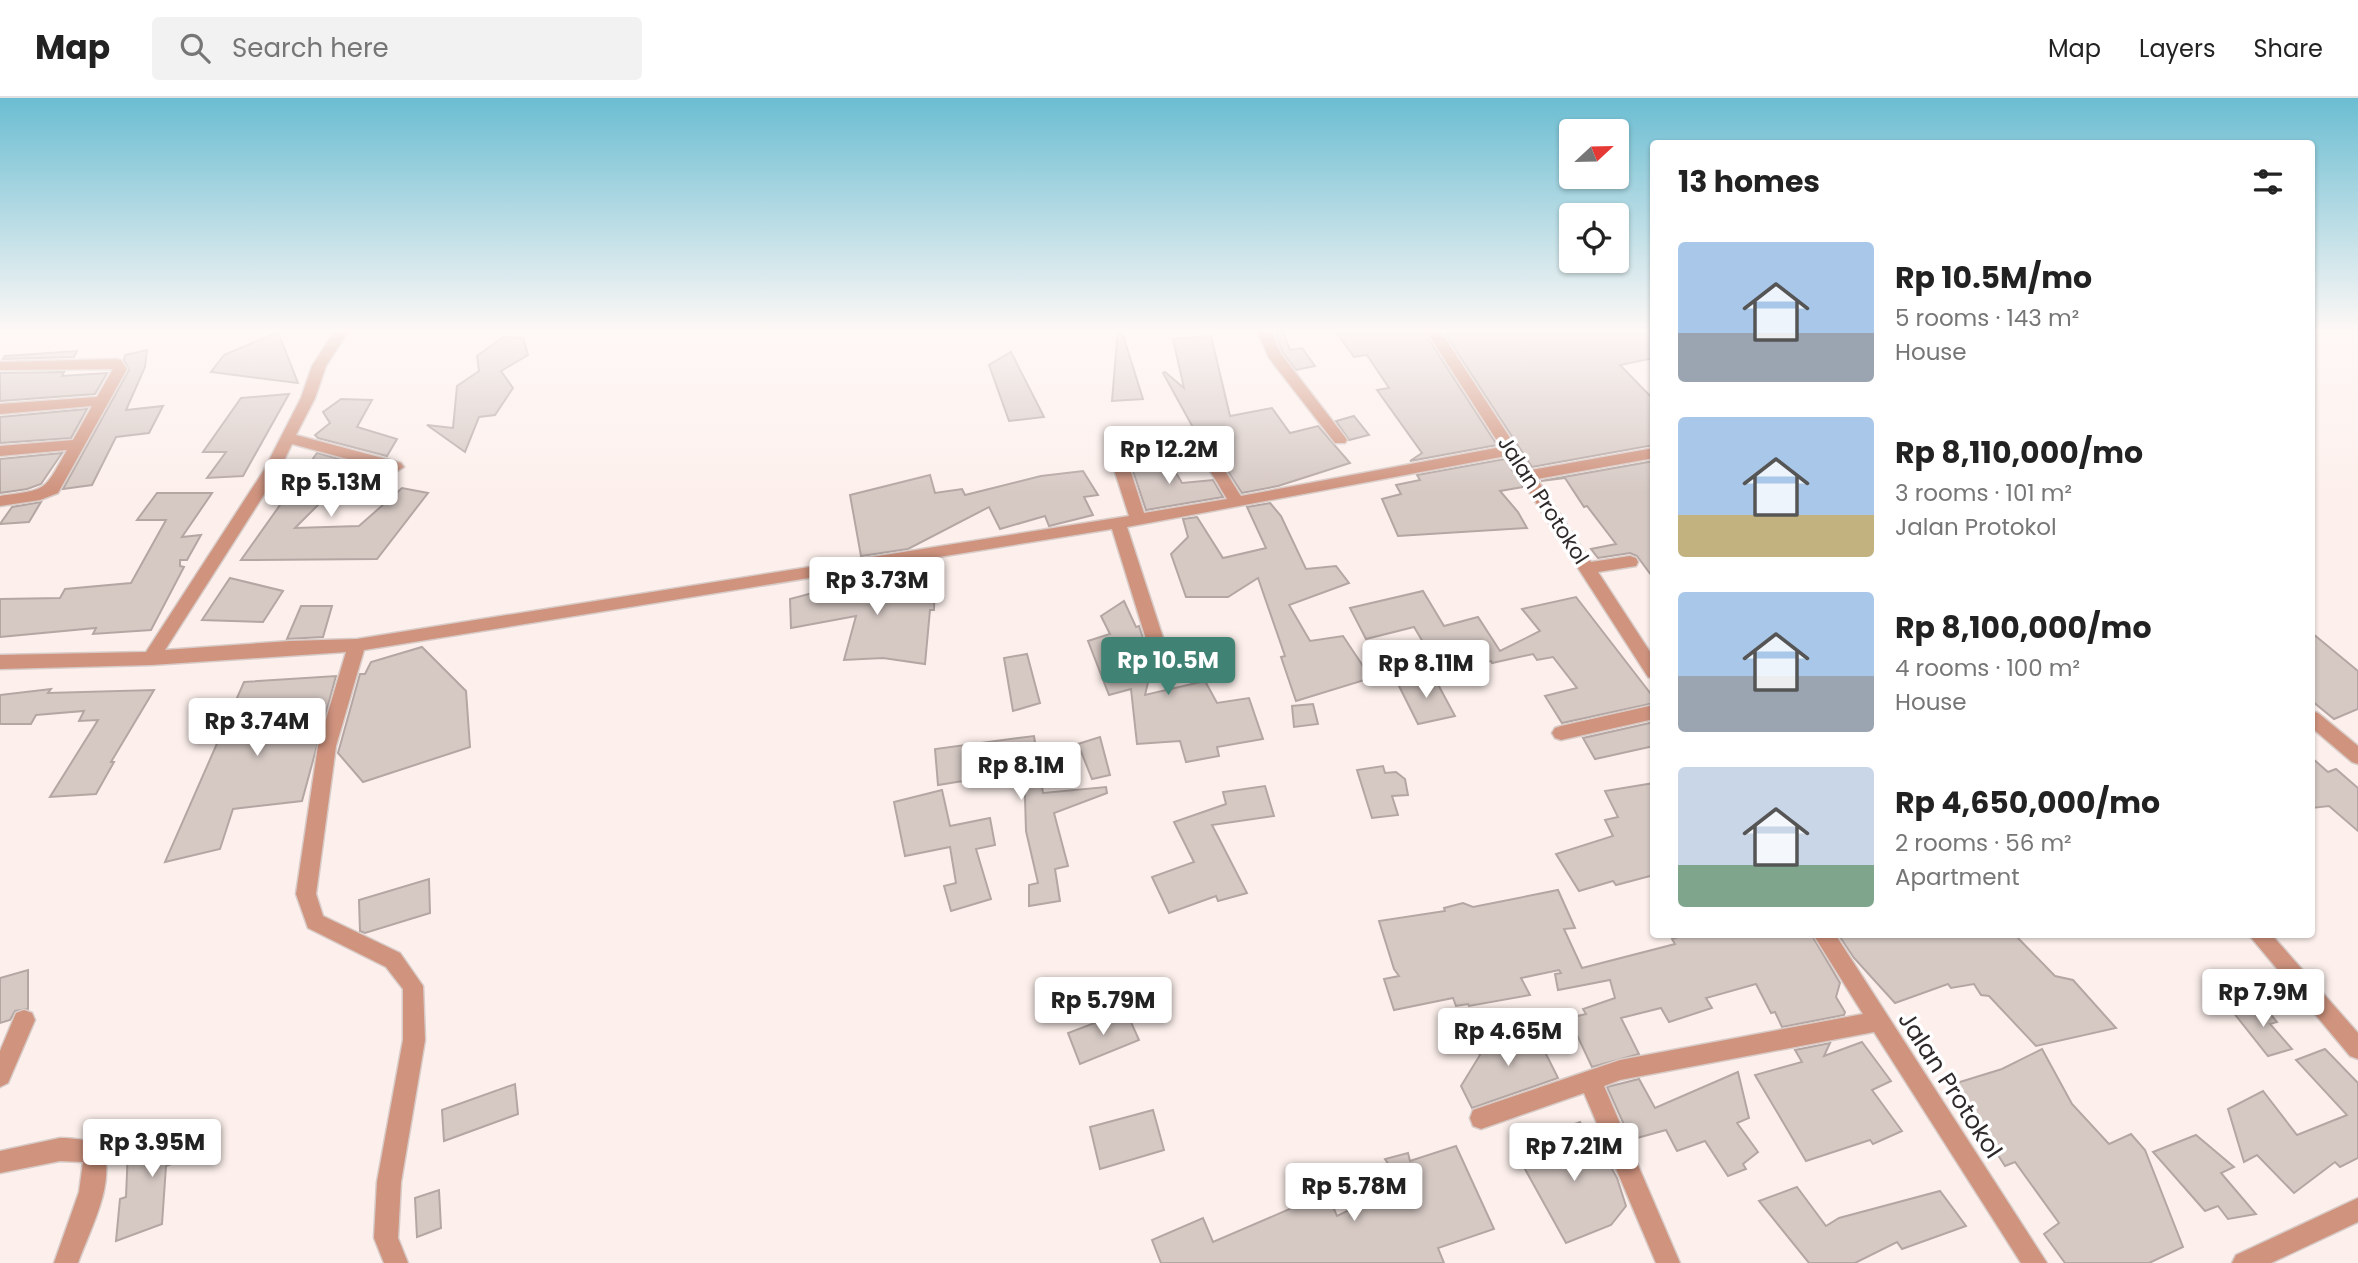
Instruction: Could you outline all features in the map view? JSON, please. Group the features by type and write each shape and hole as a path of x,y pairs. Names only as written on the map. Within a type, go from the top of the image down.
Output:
{"street":[{"path":"0,501 40,495 53,489 111,383"},
{"path":"151,659 271,471 312,383"},
{"path":"1296,383 1340,440"},
{"name":"Jalan Protokol","path":"1467,383 1650,666"},
{"path":"0,409 100,401"},
{"path":"288,438 396,467"},
{"path":"0,451 78,444"},
{"path":"1138,519 1119,460 1185,446 1196,447 1214,466 1237,502"},
{"path":"0,662 151,659 290,647 357,645 1138,519 1511,450"},
{"path":"1527,476 1650,454"},
{"path":"1118,522 1164,668"},
{"path":"1588,568 1630,562"},
{"path":"357,645 327,746 306,894 315,922 393,960 413,986 414,1040 389,1182 386,1238 396,1263"},
{"path":"1561,733 1650,713"},
{"path":"2315,721 2358,757"},
{"name":"Jalan Protokol","path":"1826,938 2035,1263"},
{"path":"2261,938 2358,1049"},
{"path":"0,1076 24,1020"},
{"path":"1481,1118 1620,1070 1878,1020"},
{"path":"1590,1080 1668,1263"},
{"path":"0,1161 60,1150 85,1149 94,1154 97,1163 92,1183 66,1263"},
{"path":"2244,1263 2358,1210"}],"building":[{"path":"0,383 101,383 95,394 0,401"},
{"path":"122,383 138,383 126,410 163,406 149,433 116,437 92,485 63,489"},
{"path":"461,383 510,383 513,388 495,415 479,417 465,452 427,425 453,428 457,386"},
{"path":"996,383 1027,383 1044,417 1009,421"},
{"path":"1113,383 1138,383 1143,399 1112,401"},
{"path":"1169,383 1178,383 1184,388 1183,383 1222,383 1230,416 1272,408 1290,433 1318,426 1350,463 1278,486 1242,493 1220,459 1201,442"},
{"path":"1386,383 1457,383 1497,445 1410,461 1422,453 1377,390 1389,388"},
{"path":"1477,383 1638,383 1650,396 1650,446 1532,467"},
{"path":"289,394 243,476 207,478 226,452 203,452 241,398"},
{"path":"341,399 372,400 357,427 397,439 387,456 315,435 330,423 323,412"},
{"path":"87,409 71,438 0,443 0,417"},
{"path":"1354,416 1369,435 1349,440 1336,421"},
{"path":"62,453 41,484 0,493 0,459"},
{"path":"317,453 379,470 373,480 347,476 295,528 359,526 402,488 428,493 377,559 241,560 285,498 310,471 305,470"},
{"path":"1167,457 1182,483 1213,480 1223,497 1146,510 1131,465"},
{"path":"1505,459 1523,487 1500,491 1518,512 1527,528 1398,536 1382,499 1401,494 1396,485 1420,480 1417,475"},
{"path":"1650,462 1650,574 1637,556 1630,553 1598,558 1591,549 1616,544 1587,506 1584,507 1565,478 1541,481"},
{"path":"1083,471 1098,495 1084,497 1093,515 1049,526 1045,516 1000,529 989,507 908,549 861,556 850,495 930,475 935,493 962,489 965,495 1041,476"},
{"path":"157,493 212,493 182,537 201,535 187,560 180,560 180,566 184,567 151,630 93,634 96,628 0,637 0,599 60,598 65,589 131,583 166,520 137,520"},
{"path":"41,502 29,522 0,524 12,507"},
{"path":"1270,503 1281,516 1306,569 1336,566 1349,583 1289,605 1310,641 1343,636 1371,678 1296,701 1281,657 1285,656 1258,578 1228,597 1186,597 1171,554 1188,537 1183,519 1197,517 1223,558 1266,548 1247,507"},
{"path":"935,571 934,610 930,610 925,664 883,658 844,660 856,616 791,628 790,599 824,590 826,596"},
{"path":"230,578 283,591 263,622 202,620"},
{"path":"1423,591 1444,626 1478,617 1500,651 1540,631 1522,609 1576,597 1650,693 1650,704 1562,723 1545,696 1577,688 1553,657 1537,660 1533,654 1492,663 1491,661 1442,674 1414,627 1366,639 1350,608"},
{"path":"1124,601 1136,627 1139,626 1152,666 1145,695 1205,681 1217,703 1249,698 1263,739 1217,747 1219,756 1186,762 1180,741 1137,744 1131,689 1109,695 1088,641 1110,634 1101,616"},
{"path":"301,606 332,606 323,637 287,639"},
{"path":"2315,635 2358,671 2358,709 2334,719 2315,703"},
{"path":"422,647 466,691 470,747 363,782 338,753 360,674 365,674 371,662"},
{"path":"1027,654 1040,703 1013,711 1004,658"},
{"path":"336,676 302,801 233,809 220,849 165,862 244,682"},
{"path":"1434,677 1455,716 1418,724 1398,684"},
{"path":"51,689 48,693 154,690 111,762 114,762 96,794 50,797 98,720 79,721 84,711 36,715 31,724 0,724 0,695"},
{"path":"1313,704 1318,724 1294,727 1292,706"},
{"path":"1650,723 1650,747 1595,759 1583,738"},
{"path":"1034,736 1043,793 1106,787 1107,793 1054,813 1068,866 1055,869 1060,901 1029,906 1029,885 1038,883 1026,831 1024,765 981,772 982,778 938,785 935,749"},
{"path":"1100,737 1110,775 1092,779 1078,744"},
{"path":"2315,761 2328,772 2336,769 2358,788 2358,831 2329,806 2315,808"},
{"path":"1383,766 1385,773 1396,772 1405,779 1408,795 1392,796 1398,815 1372,818 1357,770"},
{"path":"1650,784 1650,876 1616,885 1613,881 1579,891 1556,854 1613,836 1605,820 1618,817 1605,791"},
{"path":"1265,786 1274,816 1212,825 1247,893 1218,901 1216,896 1169,913 1152,877 1194,862 1174,822 1226,804 1223,792"},
{"path":"942,790 950,826 990,818 995,845 976,849 991,899 951,911 944,886 956,883 950,847 905,856 894,802"},
{"path":"429,879 430,913 365,933 360,931 359,900"},
{"path":"1558,890 1575,928 1564,929 1582,968 1675,944 1672,939 1675,938 1813,938 1840,983 1836,997 1845,1012 1844,1015 1782,1027 1775,1012 1771,1013 1756,984 1706,998 1712,1008 1669,1022 1661,1008 1621,1018 1639,1054 1592,1067 1569,1018 1586,1014 1583,1009 1615,998 1610,980 1558,990 1555,974 1561,973 1559,970 1521,978 1530,995 1469,1006 1456,1006 1453,998 1394,1010 1384,979 1399,976 1394,969 1379,921 1445,911 1444,908 1463,903 1473,907"},
{"path":"1841,938 2018,938 2055,976 2073,980 2116,1028 2036,1046 1989,996 1981,995 1974,984 1951,988 1948,984 1895,1003 1854,958"},
{"path":"28,970 28,1009 15,1011 10,1020 0,1023 0,978"},
{"path":"2263,1005 2277,1022 2270,1024 2292,1049 2268,1056 2233,1012"},
{"path":"1126,1011 1139,1040 1080,1064 1068,1033"},
{"path":"1532,1026 1558,1078 1472,1108 1461,1086 1480,1055 1475,1045"},
{"path":"1862,1042 1891,1081 1872,1090 1902,1131 1873,1144 1870,1140 1806,1161 1755,1075 1802,1062 1795,1050 1830,1043 1824,1056"},
{"path":"2042,1049 2072,1104 2109,1144 2131,1134 2145,1150 2183,1247 2149,1263 2065,1263 2044,1234 2059,1223 2015,1162 2005,1166 1978,1124 1981,1123 1950,1085 2002,1069"},
{"path":"2325,1049 2358,1083 2358,1158 2340,1167 2335,1162 2294,1193 2257,1155 2244,1162 2228,1109 2263,1091 2297,1135 2347,1115 2296,1060"},
{"path":"1738,1072 1749,1118 1737,1123 1758,1152 1743,1164 1746,1169 1728,1176 1705,1141 1677,1151 1666,1130 1637,1138 1632,1127 1626,1129 1607,1087 1639,1079 1655,1108"},
{"path":"515,1084 518,1114 444,1141 442,1110"},
{"path":"1153,1110 1164,1150 1100,1169 1090,1127"},
{"path":"201,1122 200,1153 166,1166 162,1224 116,1241 120,1199 126,1197 128,1149"},
{"path":"1580,1122 1597,1156 1603,1153 1617,1178 1626,1206 1611,1225 1566,1243 1516,1153 1551,1138 1549,1133"},
{"path":"2196,1135 2234,1167 2221,1173 2256,1214 2228,1219 2218,1206 2205,1211 2153,1152"},
{"path":"1456,1146 1494,1229 1438,1248 1444,1263 1161,1263 1152,1240 1203,1218 1213,1242 1292,1208 1290,1204 1320,1193 1327,1193 1337,1216 1381,1195 1369,1185 1395,1174 1385,1159 1408,1153 1410,1161"},
{"path":"1797,1187 1826,1226 1839,1218 1940,1191 1966,1226 1902,1249 1897,1242 1855,1263 1809,1263 1759,1201"},
{"path":"439,1190 441,1228 417,1237 415,1198"}]}
